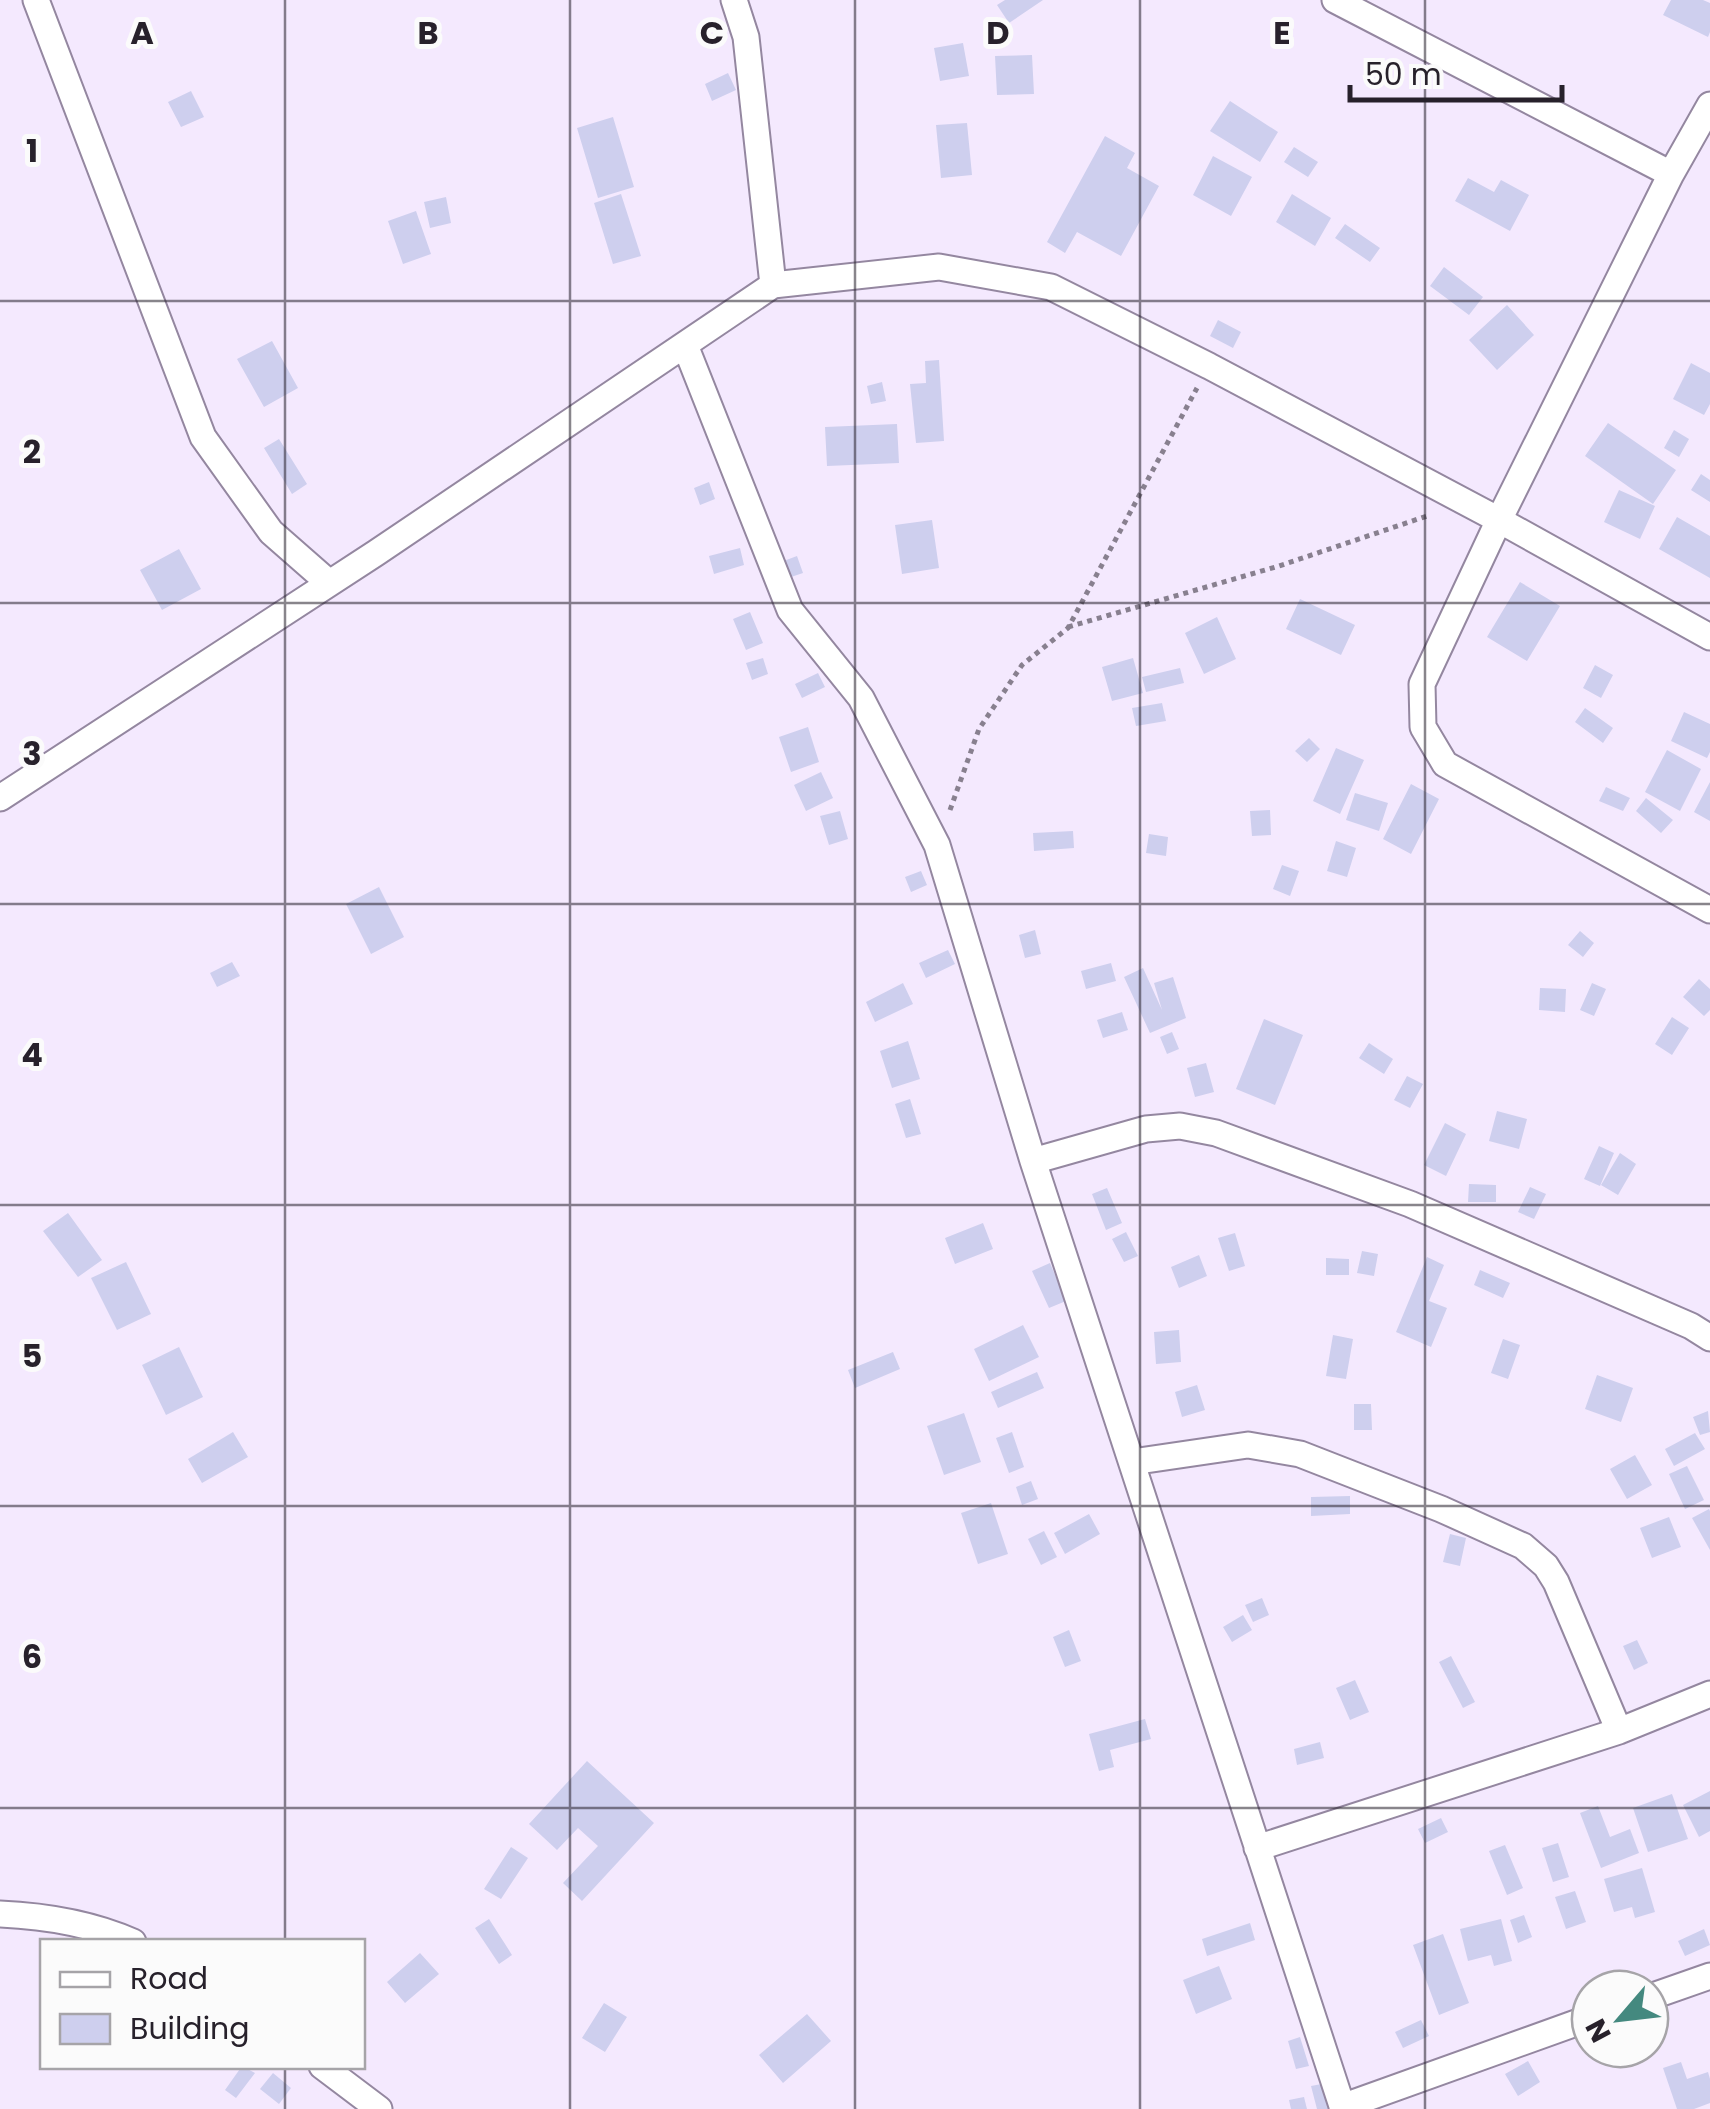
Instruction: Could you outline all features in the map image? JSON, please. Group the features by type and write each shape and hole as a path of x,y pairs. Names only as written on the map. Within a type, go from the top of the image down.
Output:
{"street":[{"path":"36,0 203,437 271,532 328,582"},
{"path":"734,0 746,37 773,285"},
{"path":"1334,0 1671,174"},
{"path":"1710,105 1671,174 1422,684 1423,728 1445,764 1710,910"},
{"path":"0,798 376,553 773,285 939,267 1051,287 1466,502 1710,637"},
{"path":"685,345 790,610 861,698 937,845 1034,1161 1343,2108 1570,2025"},
{"path":"1034,1161 1146,1129 1180,1126 1216,1133 1410,1204 1692,1326 1710,1338"},
{"path":"1132,1462 1248,1445 1268,1446 1300,1454 1441,1509 1522,1546 1546,1566 1556,1582 1620,1730"},
{"path":"1256,1848 1620,1730 1710,1694"},
{"path":"0,1914 74,1922 124,1939"},
{"path":"1670,1990 1710,1976"},
{"path":"326,2069 379,2109"}],"path":[{"path":"1068,628 1208,366"},
{"path":"937,845 979,730 1022,665 1068,628 1278,566 1466,502"}],"building":[{"path":"1005,0 1043,0 1009,23 997,5"},
{"path":"1671,0 1710,3 1708,37 1663,15"},
{"path":"963,43 969,76 940,81 934,48"},
{"path":"1032,55 1034,94 997,95 995,56"},
{"path":"728,73 736,90 712,101 705,84"},
{"path":"191,91 204,117 181,127 168,102"},
{"path":"1230,101 1278,132 1260,162 1210,131"},
{"path":"613,117 634,187 598,198 577,128"},
{"path":"967,123 972,175 941,178 936,125"},
{"path":"1105,136 1135,153 1127,168 1159,186 1121,256 1077,232 1065,253 1047,242"},
{"path":"1294,147 1318,162 1308,177 1284,162"},
{"path":"1213,156 1252,177 1231,216 1193,195"},
{"path":"1468,178 1494,192 1501,180 1529,195 1510,231 1455,201"},
{"path":"621,194 641,256 613,264 594,203"},
{"path":"1292,194 1331,218 1315,246 1276,222"},
{"path":"446,197 451,223 430,228 424,202"},
{"path":"416,211 431,254 403,264 388,221"},
{"path":"1345,224 1380,248 1370,262 1335,238"},
{"path":"1444,267 1483,297 1469,315 1430,286"},
{"path":"1507,305 1534,335 1497,370 1469,340"},
{"path":"1218,320 1241,332 1233,348 1210,336"},
{"path":"272,341 298,388 264,407 237,359"},
{"path":"939,360 944,441 916,443 910,384 926,383 925,361"},
{"path":"1691,363 1710,373 1710,404 1704,415 1673,399"},
{"path":"882,382 886,401 871,404 867,386"},
{"path":"1608,423 1676,470 1653,504 1585,456"},
{"path":"897,424 899,463 827,466 825,427"},
{"path":"1674,430 1689,439 1679,457 1664,448"},
{"path":"279,439 307,484 292,494 264,448"},
{"path":"1701,474 1710,480 1710,502 1691,490"},
{"path":"709,482 715,499 700,505 694,488"},
{"path":"1619,490 1655,506 1640,539 1604,522"},
{"path":"1677,517 1710,536 1710,578 1659,549"},
{"path":"932,520 939,568 902,574 895,525"},
{"path":"740,548 744,565 714,574 709,556"},
{"path":"179,549 201,589 162,610 140,570"},
{"path":"797,556 803,573 779,581 773,565"},
{"path":"1520,582 1560,606 1527,661 1487,637"},
{"path":"1300,599 1355,625 1341,655 1286,629"},
{"path":"750,612 763,643 746,650 733,619"},
{"path":"1217,617 1236,659 1204,674 1185,633"},
{"path":"763,658 768,674 752,680 746,663"},
{"path":"1133,658 1143,693 1112,701 1102,667"},
{"path":"1595,665 1613,675 1601,698 1583,688"},
{"path":"1180,668 1184,683 1146,692 1142,677"},
{"path":"818,673 825,687 802,698 795,684"},
{"path":"1162,703 1166,721 1136,726 1132,708"},
{"path":"1585,708 1613,728 1603,743 1575,722"},
{"path":"1684,712 1710,724 1707,758 1671,741"},
{"path":"808,727 819,762 791,772 779,737"},
{"path":"1309,738 1320,749 1307,762 1295,751"},
{"path":"1336,748 1364,760 1340,814 1313,801"},
{"path":"1667,750 1701,769 1680,811 1645,792"},
{"path":"821,772 833,798 806,811 794,785"},
{"path":"1710,782 1710,821 1694,812"},
{"path":"1411,784 1439,799 1411,854 1383,839"},
{"path":"1606,787 1630,798 1623,811 1599,801"},
{"path":"1355,793 1388,803 1379,831 1346,820"},
{"path":"1646,798 1673,820 1661,833 1636,811"},
{"path":"1270,810 1271,835 1252,836 1250,811"},
{"path":"840,811 848,839 829,845 820,816"},
{"path":"1073,831 1074,848 1034,851 1033,833"},
{"path":"1149,834 1168,837 1166,856 1146,853"},
{"path":"1336,841 1356,848 1347,877 1327,871"},
{"path":"1282,865 1299,871 1290,896 1273,889"},
{"path":"921,871 927,885 911,892 905,877"},
{"path":"379,887 404,937 371,954 346,904"},
{"path":"1035,930 1041,954 1025,958 1019,935"},
{"path":"1580,931 1594,943 1583,957 1568,945"},
{"path":"948,950 955,964 926,978 919,963"},
{"path":"232,962 240,976 217,987 210,973"},
{"path":"1111,963 1116,981 1086,989 1081,971"},
{"path":"1143,968 1162,1010 1154,983 1173,977 1186,1018 1150,1033 1124,977"},
{"path":"1699,979 1710,989 1710,1010 1704,1016 1683,997"},
{"path":"903,983 913,1004 875,1022 866,1002"},
{"path":"1592,983 1606,989 1594,1016 1580,1010"},
{"path":"1540,988 1566,989 1565,1012 1539,1010"},
{"path":"1122,1012 1128,1030 1103,1038 1097,1020"},
{"path":"1672,1017 1689,1028 1672,1055 1655,1044"},
{"path":"1264,1019 1303,1035 1275,1105 1236,1089"},
{"path":"1172,1032 1179,1049 1167,1054 1160,1037"},
{"path":"908,1041 920,1079 892,1088 880,1051"},
{"path":"1369,1043 1393,1059 1384,1074 1359,1058"},
{"path":"1206,1063 1214,1092 1195,1097 1187,1068"},
{"path":"1407,1076 1423,1084 1410,1108 1394,1100"},
{"path":"910,1099 921,1134 906,1138 895,1104"},
{"path":"1497,1111 1527,1119 1519,1149 1489,1141"},
{"path":"1445,1123 1466,1134 1446,1176 1424,1165"},
{"path":"1599,1146 1614,1153 1600,1186 1584,1179"},
{"path":"1620,1153 1636,1164 1618,1195 1601,1185"},
{"path":"1469,1184 1496,1185 1496,1202 1468,1202"},
{"path":"1530,1187 1546,1194 1534,1219 1518,1212"},
{"path":"1107,1188 1122,1223 1106,1230 1092,1194"},
{"path":"68,1213 102,1260 78,1277 43,1231"},
{"path":"983,1223 993,1249 955,1264 945,1238"},
{"path":"1126,1232 1138,1256 1124,1262 1112,1239"},
{"path":"1235,1233 1245,1266 1229,1271 1218,1238"},
{"path":"1362,1251 1378,1254 1374,1276 1357,1273"},
{"path":"1199,1255 1207,1276 1179,1288 1171,1267"},
{"path":"1427,1257 1444,1265 1429,1301 1447,1308 1431,1347 1396,1332"},
{"path":"1326,1258 1349,1259 1349,1275 1326,1275"},
{"path":"126,1262 151,1314 117,1330 91,1278"},
{"path":"1050,1263 1066,1301 1049,1308 1032,1271"},
{"path":"1480,1270 1510,1283 1503,1298 1474,1285"},
{"path":"1023,1325 1039,1357 989,1381 974,1349"},
{"path":"1179,1330 1181,1362 1156,1364 1154,1332"},
{"path":"1333,1335 1353,1339 1346,1379 1326,1376"},
{"path":"1503,1339 1520,1345 1508,1379 1491,1373"},
{"path":"179,1347 203,1397 166,1415 142,1365"},
{"path":"893,1352 900,1369 855,1388 848,1370"},
{"path":"1037,1372 1044,1388 998,1408 991,1392"},
{"path":"1597,1375 1633,1388 1621,1422 1585,1409"},
{"path":"1197,1385 1205,1410 1182,1417 1175,1392"},
{"path":"1354,1404 1371,1404 1372,1430 1354,1430"},
{"path":"1708,1411 1710,1432 1700,1435 1693,1417"},
{"path":"964,1413 981,1462 944,1475 927,1426"},
{"path":"233,1432 248,1457 202,1483 188,1459"},
{"path":"1012,1432 1024,1467 1009,1473 996,1438"},
{"path":"1695,1433 1705,1449 1674,1466 1665,1449"},
{"path":"1635,1455 1652,1485 1627,1499 1610,1469"},
{"path":"1687,1466 1704,1500 1685,1509 1669,1474"},
{"path":"1031,1481 1038,1499 1022,1505 1016,1487"},
{"path":"1350,1496 1350,1514 1311,1516 1311,1497"},
{"path":"991,1503 1008,1554 978,1564 961,1513"},
{"path":"1710,1511 1710,1550 1692,1518"},
{"path":"1089,1514 1100,1534 1065,1554 1054,1533"},
{"path":"1669,1517 1681,1547 1652,1558 1640,1528"},
{"path":"1044,1531 1057,1557 1041,1565 1028,1539"},
{"path":"1450,1534 1466,1538 1460,1566 1443,1562"},
{"path":"1262,1598 1269,1615 1253,1622 1245,1605"},
{"path":"1243,1615 1252,1630 1232,1642 1223,1627"},
{"path":"1069,1630 1081,1661 1065,1667 1053,1637"},
{"path":"1637,1640 1648,1663 1634,1670 1623,1646"},
{"path":"1451,1656 1475,1702 1463,1708 1439,1662"},
{"path":"1355,1680 1369,1712 1350,1720 1336,1688"},
{"path":"1145,1719 1151,1739 1110,1750 1114,1767 1099,1771 1089,1734"},
{"path":"1320,1742 1324,1758 1297,1765 1294,1749"},
{"path":"587,1761 654,1823 582,1901 563,1883 598,1846 578,1828 557,1850 529,1824"},
{"path":"1710,1791 1710,1831 1699,1837 1683,1805"},
{"path":"1672,1794 1688,1839 1648,1852 1633,1808"},
{"path":"1598,1806 1610,1837 1630,1829 1639,1853 1601,1868 1580,1813"},
{"path":"1441,1818 1448,1832 1425,1843 1418,1829"},
{"path":"1558,1843 1569,1877 1553,1882 1542,1848"},
{"path":"1505,1845 1523,1888 1507,1895 1489,1851"},
{"path":"511,1847 528,1858 501,1899 484,1889"},
{"path":"1642,1868 1655,1912 1635,1918 1632,1907 1614,1912 1604,1879"},
{"path":"1575,1891 1586,1922 1566,1929 1555,1897"},
{"path":"1524,1915 1532,1937 1518,1943 1510,1920"},
{"path":"489,1919 512,1955 499,1964 475,1928"},
{"path":"1501,1919 1512,1961 1494,1966 1491,1955 1468,1961 1460,1929"},
{"path":"1250,1923 1255,1940 1207,1956 1202,1939"},
{"path":"1704,1929 1710,1945 1685,1956 1678,1941"},
{"path":"1443,1934 1469,2003 1439,2015 1413,1945"},
{"path":"420,1953 439,1974 405,2003 387,1982"},
{"path":"1219,1966 1232,1999 1196,2014 1183,1980"},
{"path":"604,2003 627,2017 605,2052 582,2038"},
{"path":"807,2014 831,2041 783,2083 759,2055"},
{"path":"1421,2020 1429,2036 1403,2048 1395,2032"},
{"path":"1300,2037 1309,2066 1296,2069 1288,2041"},
{"path":"1528,2061 1540,2082 1518,2096 1505,2074"},
{"path":"1681,2062 1687,2079 1708,2072 1710,2103 1694,2109 1677,2109 1663,2069"},
{"path":"240,2069 255,2073 236,2098 225,2090"},
{"path":"273,2073 291,2088 279,2104 260,2089"},
{"path":"1327,2083 1334,2109 1317,2109 1311,2086"},
{"path":"1304,2097 1307,2109 1291,2109 1289,2100"}]}
